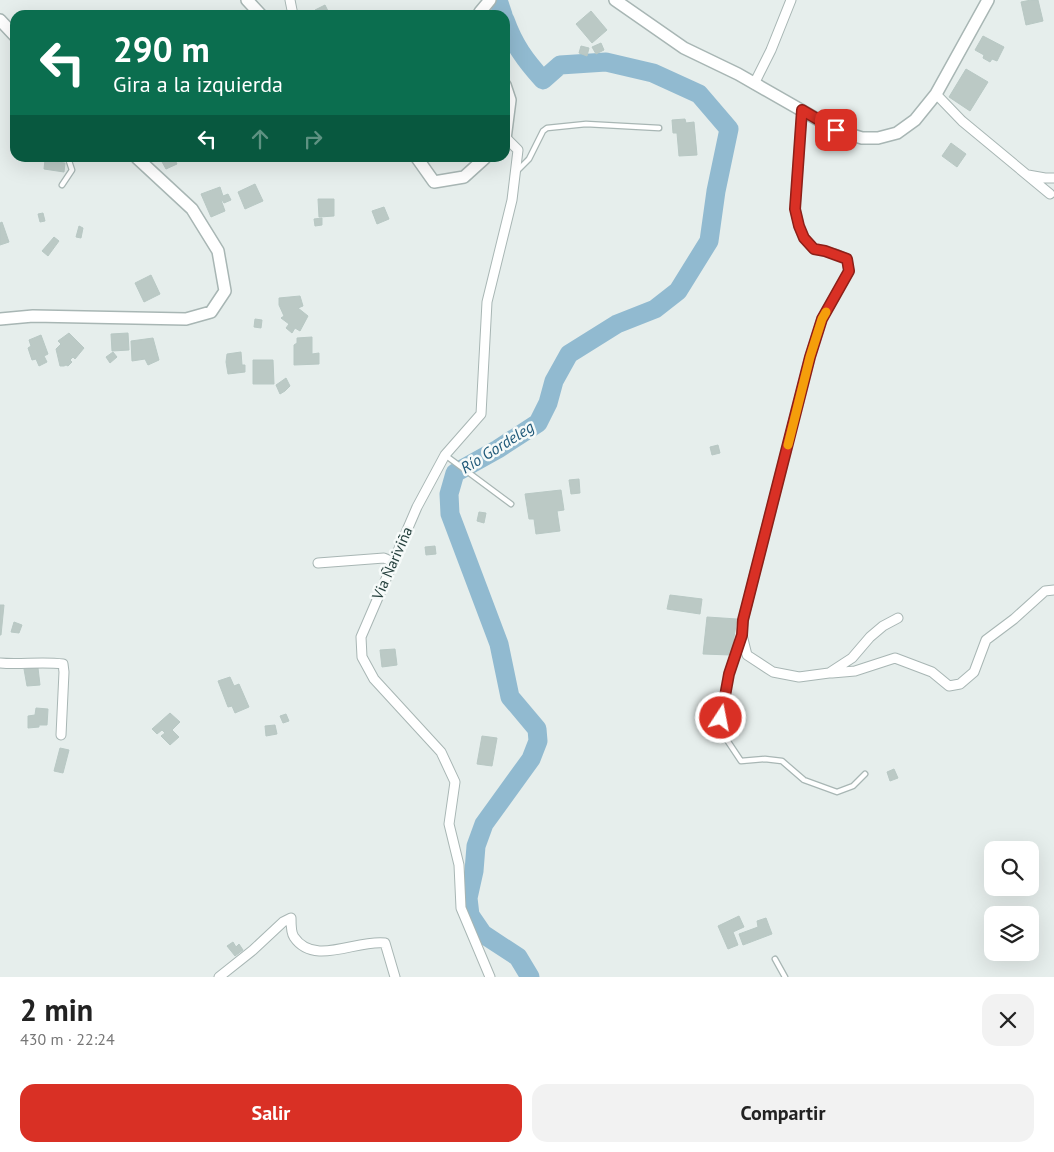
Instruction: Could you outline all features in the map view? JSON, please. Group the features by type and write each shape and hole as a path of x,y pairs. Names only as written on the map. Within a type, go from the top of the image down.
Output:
{"street":[{"path":"247,0 256,10"},
{"path":"615,0 684,48 754,84 836,130 862,138 878,138 897,133 914,120 936,94 988,0"},
{"path":"754,84 771,50 791,0"},
{"path":"0,20 10,31"},
{"path":"936,94 962,121 1050,194"},
{"path":"802,110 795,209 799,226 804,238 814,249 847,259 849,271 822,319 810,357 743,620 742,635 747,655 773,672 799,677 855,671 895,658 932,672 949,686 960,684 974,672 986,640 1014,619 1045,591 1054,590"},
{"name":"Via Ñariviña","path":"490,977 461,908 459,865 449,824 456,782 441,752 374,679 362,657 361,637 416,507 445,455 481,414 487,302 512,200 518,150 510,143"},
{"path":"0,319 33,316 186,319 211,312 225,291 218,251 192,209 141,162"},
{"path":"420,162 434,182 464,177 481,162"},
{"path":"1025,175 1054,178"},
{"path":"318,563 384,558 393,562"},
{"path":"829,674 852,658 870,637 883,626 898,618"},
{"path":"0,663 12,665 45,662 63,664 61,735"},
{"path":"219,977 253,950 283,922 291,918 293,936 306,949 325,951 376,942 385,943 395,977"}],"lane":[{"path":"515,173 529,159 543,131 547,128 586,124 659,128"},
{"path":"62,185 72,170 69,162"},
{"path":"445,455 512,504"},
{"path":"742,635 729,674 721,718 727,740 741,760 765,759 782,761 804,780 836,792 853,786 865,774"},
{"path":"775,959 785,977"}],"building":[{"path":"1038,0 1043,21 1026,25 1021,2"},
{"path":"325,5 328,10 315,10"},
{"path":"591,11 607,30 592,43 576,24"},
{"path":"983,36 1004,47 997,61 992,59 990,62 983,58 984,55 975,50"},
{"path":"601,43 604,50 596,54 592,47"},
{"path":"581,46 589,48 587,56 579,53"},
{"path":"966,69 988,82 970,111 949,97"},
{"path":"685,119 686,123 694,122 697,155 679,156 677,133 673,133 672,120"},
{"path":"951,143 966,154 957,167 942,156"},
{"path":"45,162 65,163 64,172 44,169"},
{"path":"162,162 176,162 177,164 166,169"},
{"path":"255,184 263,201 245,209 238,192"},
{"path":"220,187 223,196 228,194 231,200 224,203 221,200 225,211 211,217 201,194"},
{"path":"318,199 334,199 334,216 319,217"},
{"path":"384,207 389,219 377,224 372,211"},
{"path":"43,213 45,221 40,222 38,214"},
{"path":"322,218 322,225 315,226 314,219"},
{"path":"2,222 9,242 0,245 0,223"},
{"path":"79,226 83,228 81,238 76,237"},
{"path":"54,237 59,241 48,256 42,251"},
{"path":"151,275 160,294 144,302 135,283"},
{"path":"300,296 303,306 298,308 308,316 300,331 295,328 292,333 286,328 289,324 281,318 284,316 279,305 279,298"},
{"path":"255,319 262,320 261,328 254,327"},
{"path":"69,333 84,348 75,359 73,357 70,360 72,362 68,366 60,366 56,349 61,344 58,341"},
{"path":"128,333 129,350 112,351 111,334"},
{"path":"41,335 48,354 44,356 47,362 39,366 36,359 32,360 28,348 31,346 29,340"},
{"path":"312,337 312,354 319,353 319,364 294,365 294,345 297,343 297,338"},
{"path":"153,338 159,360 148,365 145,359 132,361 131,341"},
{"path":"113,352 117,357 110,363 106,357"},
{"path":"241,352 242,365 245,365 245,372 228,374 227,354"},
{"path":"253,360 273,360 274,384 253,384"},
{"path":"286,378 290,386 280,394 276,385"},
{"path":"718,445 720,453 712,455 710,447"},
{"path":"579,479 580,493 571,494 569,480"},
{"path":"561,490 564,510 557,511 560,531 536,534 534,519 529,519 525,494"},
{"path":"479,512 486,513 484,523 477,521"},
{"path":"435,546 436,554 426,555 425,547"},
{"path":"670,595 702,599 700,614 667,609"},
{"path":"0,605 4,605 1,635 0,635"},
{"path":"707,617 737,619 731,655 703,654"},
{"path":"14,622 22,625 19,633 11,632"},
{"path":"395,649 397,665 382,667 380,650"},
{"path":"38,668 40,685 27,686 24,669"},
{"path":"230,677 234,686 239,684 249,707 235,713 232,706 228,707 218,681"},
{"path":"36,708 48,709 47,725 28,728 28,716 35,715"},
{"path":"170,713 180,722 172,730 179,737 170,745 161,736 165,733 162,730 157,734 152,729"},
{"path":"286,714 289,721 283,723 280,716"},
{"path":"275,725 277,734 266,736 265,726"},
{"path":"482,736 497,738 492,766 477,764"},
{"path":"60,748 69,750 63,773 54,771"},
{"path":"894,769 898,778 890,781 887,772"},
{"path":"739,916 744,927 733,932 738,945 728,949 718,926"},
{"path":"766,918 772,934 743,945 739,934 758,927 757,921"},
{"path":"233,942 236,947 239,944 243,950 235,956 227,946"}],"waterway":[{"name":"Río Gordeleg","path":"498,0 501,10"},
{"name":"Río Gordeleg","path":"510,32 521,52 543,80 560,65 606,62 653,73 699,94 729,129 716,191 709,241 678,291 655,309 617,324 569,354 554,381 548,403 538,423 498,449 455,473 449,494 450,514 499,644 510,697 537,729 538,741 531,759 484,824 476,846 474,871 468,898 470,915 483,934 518,957 530,977"}],"slow traffic":[{"path":"788,445 810,357 826,312"}],"route":[{"path":"721,718 729,674 742,635 743,620 810,357 822,319 849,271 847,259 836,254 814,249 804,238 795,209 802,110 836,130"}]}
